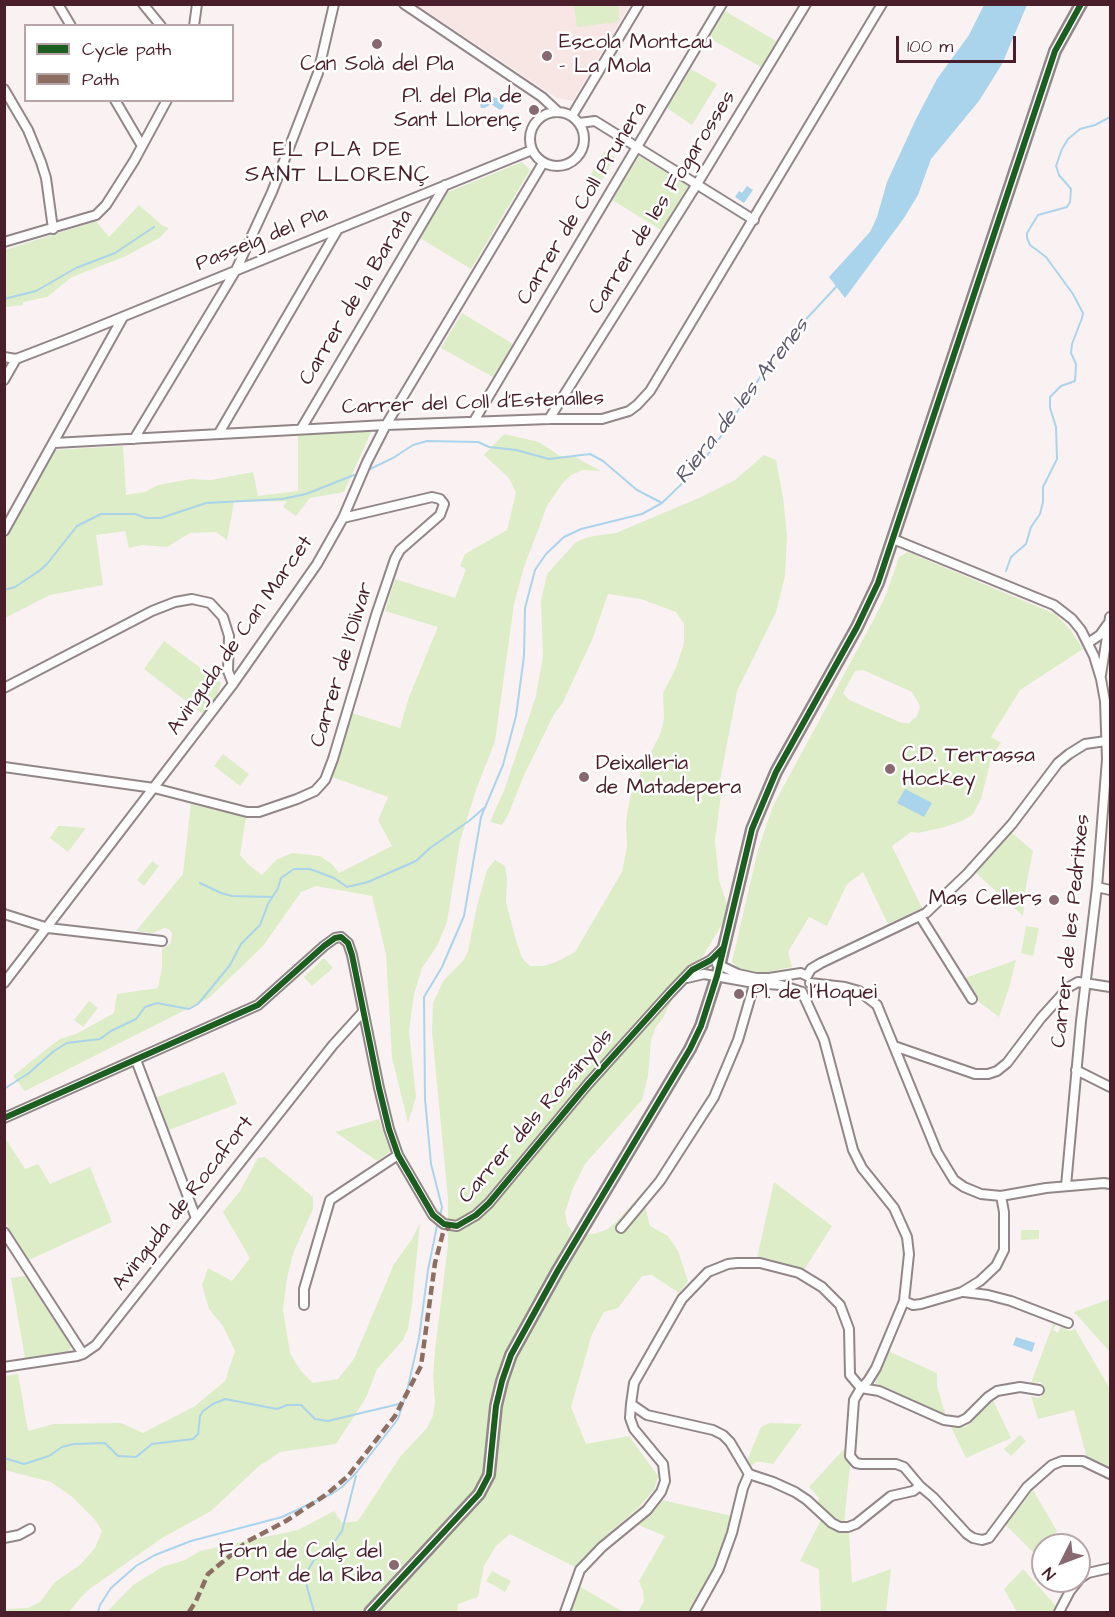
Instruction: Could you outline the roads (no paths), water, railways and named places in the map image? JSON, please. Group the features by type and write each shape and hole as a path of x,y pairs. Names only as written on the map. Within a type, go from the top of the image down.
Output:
{"street":[{"path":"57,4 70,24"},
{"path":"143,4 159,24"},
{"path":"194,24 197,4"},
{"path":"134,439 236,270 272,192 318,73 334,4"},
{"path":"404,4 542,97 558,112 572,116 579,123 585,139 579,155 566,165 558,167 543,163 532,150 530,135 534,124 544,115 558,112"},
{"path":"572,116 639,4"},
{"name":"Carrer de Coll Prunera","path":"474,422 722,4"},
{"name":"Carrer de les Fogarosses","path":"549,419 697,184 806,4"},
{"name":"Carrer del Coll d'Estenalles","path":"54,443 386,425 602,419 621,414 637,405 650,391 882,4"},
{"path":"370,1612 479,1494 489,1475 496,1406 511,1355 690,1049 701,1026 717,976 752,829 763,800 878,583 1055,51 1081,4"},
{"path":"4,89 28,130 41,162 46,178 53,229"},
{"path":"116,102 142,146"},
{"path":"4,242 96,215 106,205 167,102"},
{"path":"579,123 595,121 754,220"},
{"name":"Passeig del Pla","path":"16,359 532,150"},
{"name":"Avinguda de Can Marcet","path":"4,983 233,684 297,594 343,519 367,462 386,425 543,163"},
{"name":"Carrer de la Barata","path":"301,429 445,185"},
{"path":"219,433 338,229"},
{"path":"4,531 123,317"},
{"path":"4,357 16,359 4,380"},
{"name":"Carrer de l'Olivar","path":"154,788 228,808 253,812 309,795 321,785 333,759 395,559 400,550 440,515 444,507 440,499 432,497 343,519"},
{"name":"Carrer de les Pedritxes","path":"893,539 1054,605 1072,619 1081,630 1101,679 1105,701 1107,800 1076,1071 1066,1186"},
{"path":"4,688 159,608 183,599 199,599 210,603 223,617 229,636 228,671 233,684"},
{"name":"Carrer de les Pedritxes","path":"1088,643 1100,635 1110,619"},
{"name":"Carrer de les Pedritxes","path":"1101,679 1110,619"},
{"path":"700,970 717,976 777,985 798,991 806,990 811,969 932,908 967,874 1012,824 1064,759 1085,744 1106,741"},
{"path":"4,767 154,788"},
{"path":"1097,887 1110,890"},
{"path":"4,914 48,928 162,940"},
{"path":"920,916 972,999"},
{"name":"Carrer dels Rossinyols","path":"4,1118 258,1005 324,946 339,937 348,943 389,1129 398,1155 425,1204 438,1221 457,1226 467,1222 489,1203 595,1076 682,980 692,970 700,970 724,947"},
{"path":"700,970 710,963 719,964 755,981 801,973 808,980 860,991 869,997 877,1005 938,1152 954,1180 971,1191 1001,1196 1066,1186 1110,1184"},
{"path":"700,970 712,993"},
{"path":"794,975 791,981 824,1040 853,1150 862,1168 894,1208 907,1237 909,1254 904,1301 876,1368 854,1400 850,1452 852,1460 861,1464 896,1464 904,1467 967,1534 982,1540 989,1538 1027,1487 1052,1465 1062,1461 1083,1461 1110,1474"},
{"path":"621,1228 660,1181 714,1097 731,1061 755,981"},
{"path":"894,1046 975,1074 988,1074 998,1071 1007,1063 1041,1018 1069,987 1078,982 1086,982 1110,987"},
{"name":"Avinguda de Rocafort","path":"84,1354 96,1345 333,1045 362,1013"},
{"path":"136,1059 195,1218"},
{"path":"1076,1071 1110,1087"},
{"path":"304,1305 304,1288 330,1200 398,1155"},
{"path":"904,1301 913,1305 921,1304 962,1292 996,1266 1003,1256 1005,1234 1001,1196"},
{"path":"4,1232 84,1354 4,1367"},
{"path":"565,1612 580,1570 602,1547 648,1510 661,1492 665,1481 663,1464 634,1429 630,1418 634,1383 682,1299 708,1272 728,1264 760,1263 811,1278 840,1305 845,1316 849,1329 850,1375 861,1388 879,1391 944,1420 959,1422 967,1418 988,1397 998,1391 1020,1387 1039,1390"},
{"path":"962,1292 1011,1301 1068,1323"},
{"path":"631,1404 647,1415 713,1430 723,1435 730,1442 749,1474 795,1492 840,1527 856,1524 891,1496 914,1491 920,1486"},
{"path":"695,1612 719,1569 749,1474"},
{"path":"4,1538 19,1535 30,1529"},
{"path":"1091,1572 1110,1568"},
{"path":"1059,1612 1069,1593"}],"water":[{"path":"984,5 1027,5 1002,64 979,101 931,159 918,195 904,218 845,298 829,277 870,232 887,182 916,119 937,79 969,35"},
{"path":"483,92 502,99 503,108 500,110 491,104 481,108 478,98"},
{"path":"747,186 753,190 744,203 735,197"},
{"path":"905,789 932,803 924,817 897,803"},
{"path":"1016,1337 1035,1343 1032,1352 1013,1345"}],"waterway":[{"path":"1006,571 1011,557 1026,544 1031,527 1040,514 1043,487 1057,459 1056,427 1050,408 1050,397 1061,386 1075,381 1076,364 1071,353 1072,344 1083,313 1073,294 1046,257 1030,245 1027,233 1038,215 1067,207 1070,202 1071,189 1059,175 1056,166 1068,139 1080,129 1095,125 1110,117"},
{"path":"4,299 36,291 76,268 115,253 154,227"},
{"name":"Riera de les Arenes","path":"440,1216 442,1207 431,1164 425,1099 424,997 442,967 464,916 481,817 503,765 516,716 524,656 525,608 535,570 546,554 564,537 581,529 642,514 662,503 696,470 715,445 781,346 837,286"},
{"path":"370,469 413,445 427,441 478,442 489,447 516,450 549,459 590,454 603,461 637,490 662,503"},
{"path":"4,590 15,587 39,571 77,526 101,514 135,514 146,518 161,518 206,503 282,499 306,494 354,475"},
{"path":"4,1089 29,1073 67,1043 100,1039 136,1019 145,1007 157,1003 189,1009 198,1004 230,965 241,944 260,925 281,878 294,869 310,869 334,878 347,887 368,882 416,861 484,808"},
{"path":"200,883 232,896 272,897"},
{"name":"Riera de les Arenes","path":"98,1612 111,1588 136,1566 155,1555 191,1541 282,1517 333,1493 356,1473 398,1419 419,1338 428,1270 438,1221"},
{"path":"4,1458 24,1464 49,1456 62,1447 74,1444 105,1443 118,1456 136,1457 152,1444 193,1439 198,1434 200,1416 203,1411 225,1399 277,1409 287,1405 301,1405 315,1419 328,1421 403,1403"},
{"path":"314,1612 306,1583 308,1570 314,1560 335,1541 342,1531 356,1476"}],"place":[{"name":"Can Solà del Pla","path":"377,44"},
{"name":"Escola Montcau - La Mola","path":"547,56"},
{"name":"Pl. del Pla de Sant Llorenç","path":"534,110"},
{"name":"C.D. Terrassa Hockey","path":"890,769"},
{"name":"Deixalleria de Matadepera","path":"584,777"},
{"name":"Mas Cellers","path":"1054,900"},
{"name":"Pl. de l'Hoquei","path":"739,994"},
{"name":"Forn de Calç del Pont de la Riba","path":"394,1565"}],"district":[{"name":"EL PLA DE SANT LLORENÇ","path":"338,164"}]}
